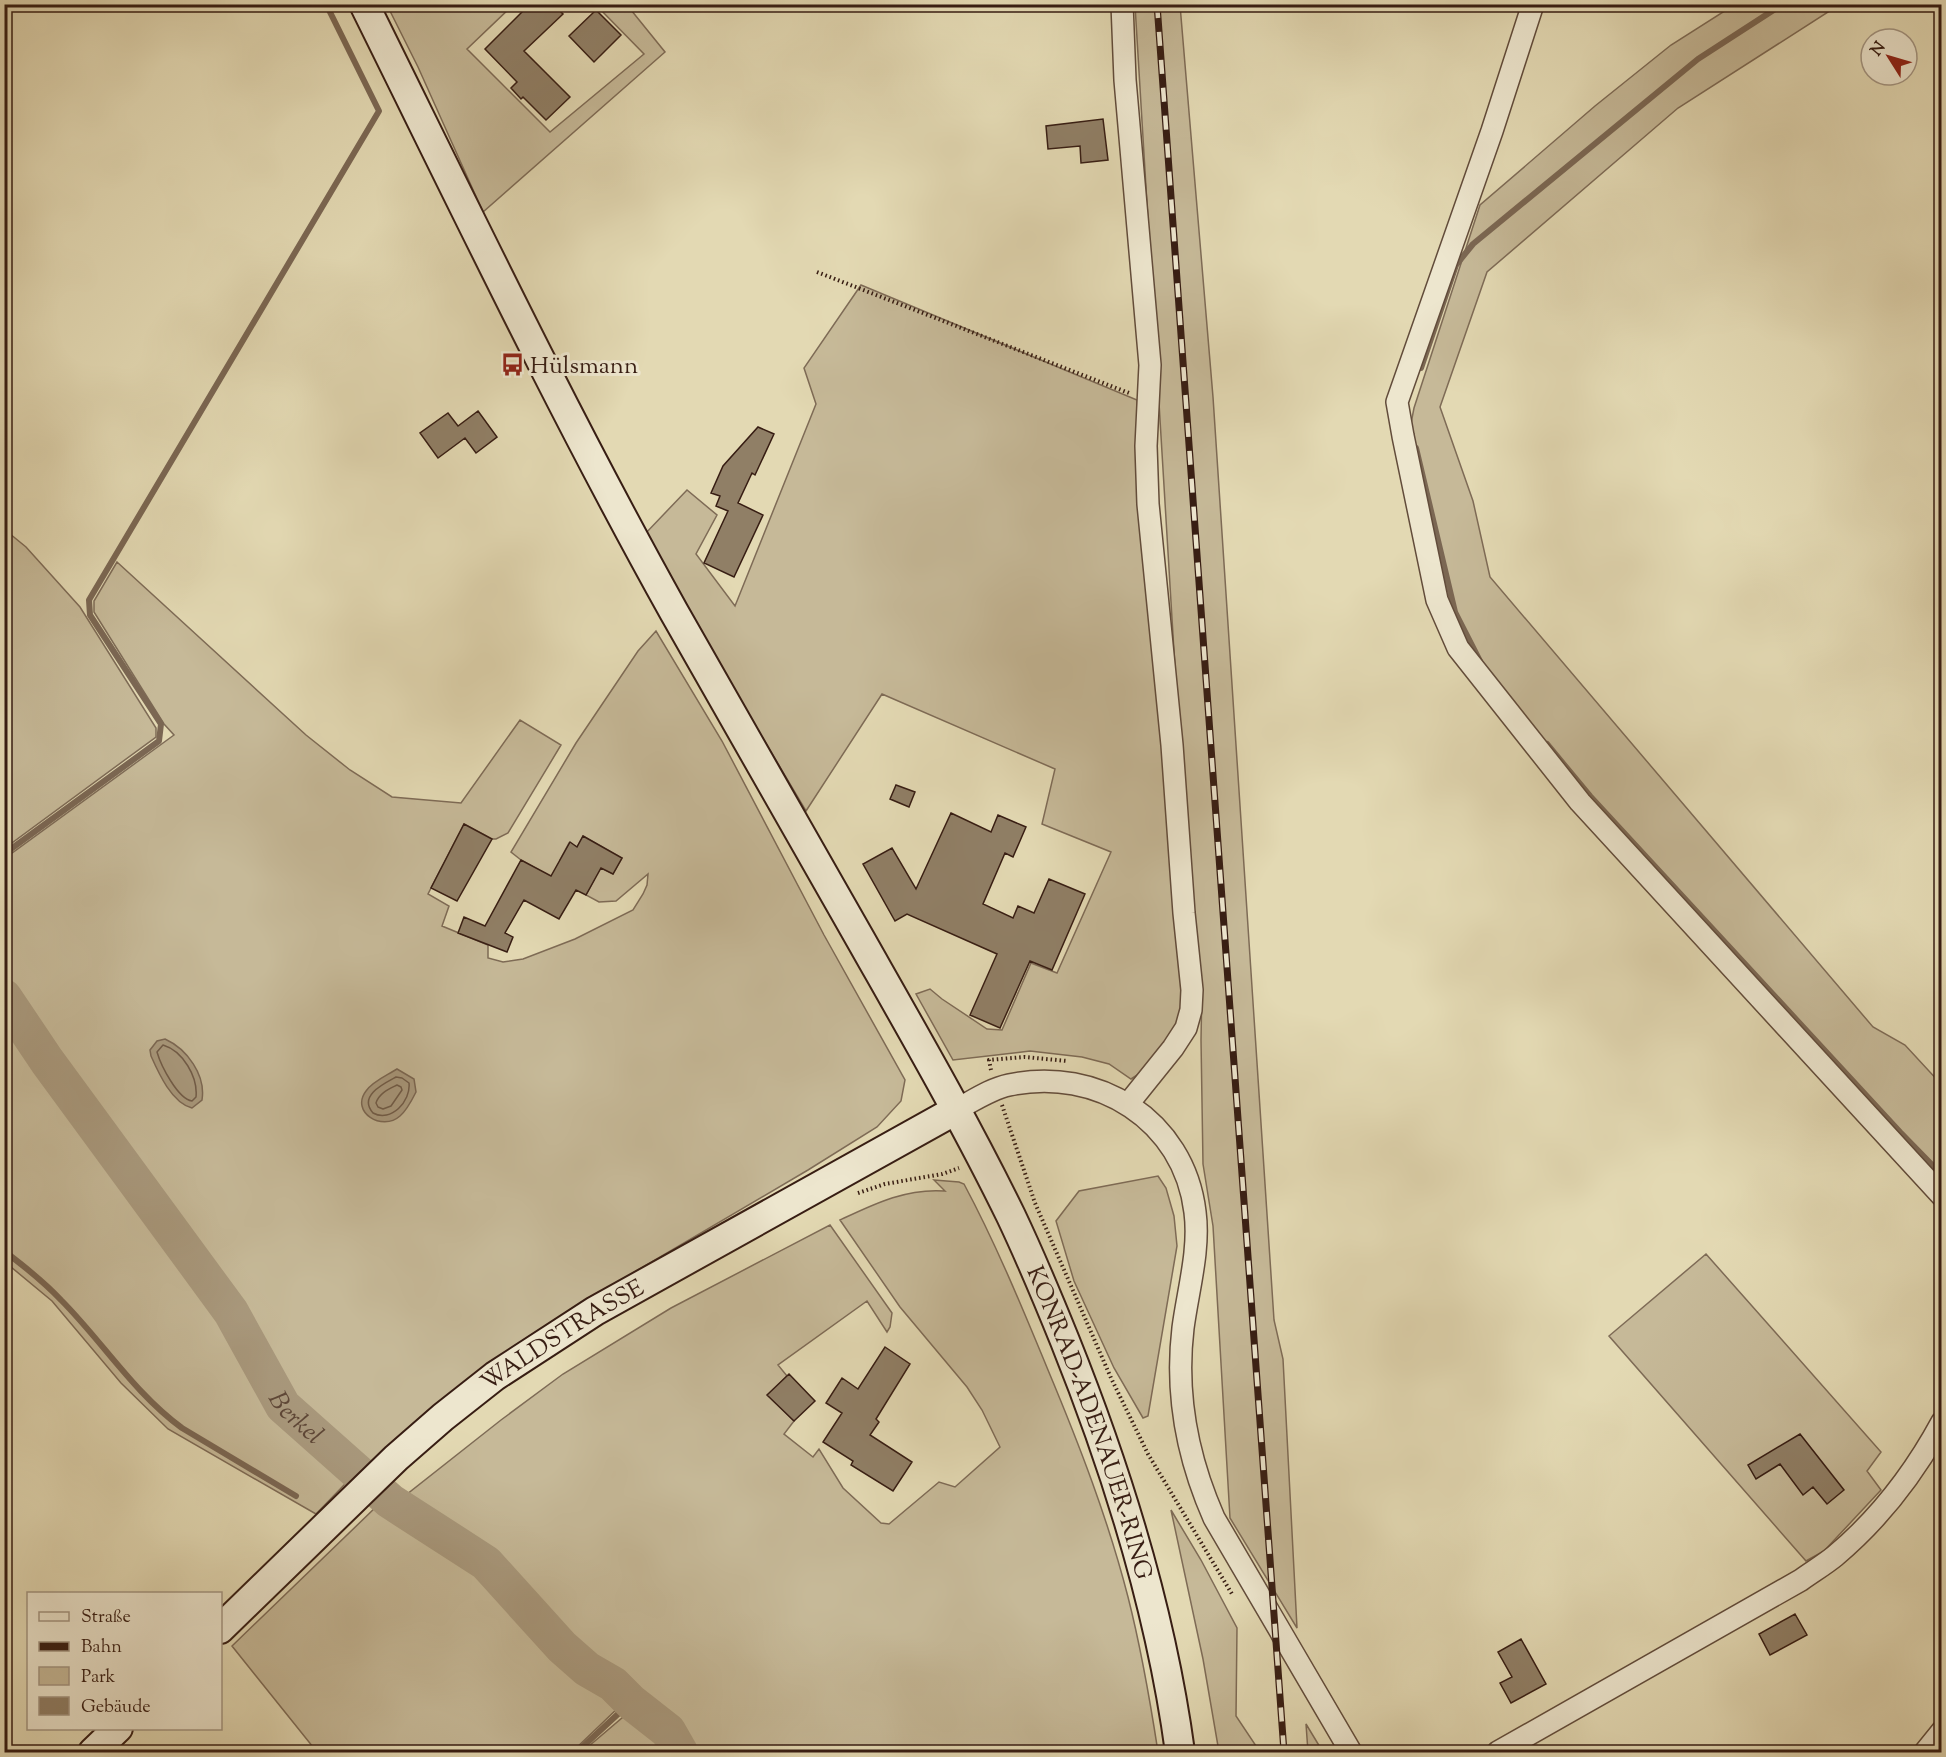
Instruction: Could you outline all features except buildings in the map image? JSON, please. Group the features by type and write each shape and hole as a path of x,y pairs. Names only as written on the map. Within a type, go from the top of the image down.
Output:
{"main road":[{"name":"KONRAD-ADENAUER-RING","path":"364,4 600,477 956,1110 1012,1218 1087,1395 1123,1501 1149,1591 1163,1653 1180,1752"},
{"name":"WALDSTRASSE","path":"222,1627 396,1458 495,1376 563,1330 956,1110"},
{"path":"93,1752 116,1730"}],"street":[{"path":"1122,4 1125,80 1150,366 1146,446 1148,504 1171,734 1192,990 1191,1010 1186,1028 1128,1104"},
{"path":"1533,4 1492,130 1397,402 1402,436 1437,600 1458,648 1580,802 1941,1196"},
{"path":"956,1110 997,1088 1011,1084 1049,1081 1080,1084 1095,1088 1128,1104 1169,1144 1186,1177 1197,1226 1180,1356 1180,1385 1187,1439 1196,1474 1214,1518 1351,1752"},
{"path":"1498,1752 1801,1580 1834,1557 1871,1522 1903,1484 1925,1453 1941,1422"},
{"path":"1924,1752 1941,1731"}],"path":[{"path":"817,272 1130,393 1149,396"},
{"path":"1021,1161 1035,1203 1111,1378"}],"green space":[{"path":"387,5 513,5 467,49 550,132 644,54 596,5 627,5 665,52 483,212 418,67"},
{"path":"1135,5 1180,5 1213,397 1274,1320 1283,1359 1297,1628 1230,1518 1213,1226 1203,1164 1202,983 1190,917"},
{"path":"1734,5 1839,5 1678,108 1487,272 1440,407 1473,501 1490,577 1873,1027 1905,1045 1941,1084 1941,1188 1473,669 1443,609 1406,449 1414,408 1480,205 1595,106 1671,45"},
{"path":"861,285 1137,400 1143,504 1186,989 1179,1023 1148,1068 1131,1079 1109,1064 1082,1057 1030,1051 953,1060 916,994 930,989 987,1029 1002,1030 1031,963 1057,973 1111,852 1042,824 1055,769 882,694 806,811 643,536 687,490 717,515 696,554 735,606 816,404 804,368"},
{"path":"4,529 26,547 80,607 156,728 156,737 5,848"},
{"path":"117,562 306,735 350,770 392,797 461,803 520,720 561,745 508,833 492,839 464,824 428,894 449,906 442,926 488,945 488,958 503,962 523,959 575,939 633,910 643,894 648,874 616,901 599,902 586,895 598,866 613,874 622,858 583,836 577,847 569,843 560,860 560,882 511,852 576,743 638,651 656,631 722,741 824,935 905,1080 901,1101 877,1127 523,1340 365,1467 285,1404 232,1309 50,1061 5,992 4,859 174,735 164,724 94,612 94,601"},
{"path":"4,1003 43,1061 228,1312 281,1410 355,1477 316,1514 168,1429 121,1383 52,1301 5,1262"},
{"path":"1158,1176 1166,1188 1174,1216 1177,1246 1148,1416 1143,1418 1114,1368 1074,1281 1056,1221 1079,1191"},
{"path":"934,1180 964,1184 1008,1276 1071,1426 1102,1510 1128,1597 1145,1674 1158,1752 696,1752 672,1720 569,1642 494,1555 406,1495 563,1374 671,1308 830,1225 892,1313 890,1327 887,1332 867,1301 778,1365 787,1376 768,1395 794,1421 784,1434 813,1457 819,1449 843,1488 881,1523 889,1524 939,1482 955,1487 1000,1447 982,1410 967,1387 900,1307 840,1220 891,1198 917,1192 945,1191"},
{"path":"1706,1254 1881,1452 1867,1471 1881,1490 1824,1551 1806,1561 1609,1336"},
{"path":"377,1506 483,1574 557,1658 586,1681 609,1693 621,1705 572,1752 317,1752 232,1646"},
{"path":"1171,1510 1237,1628 1236,1716 1258,1749 1269,1748 1269,1752 1219,1752 1203,1659"},
{"path":"626,1709 671,1752 582,1752 623,1717"},
{"path":"1306,1724 1323,1752 1308,1752"}],"water":[{"path":"165,1039 181,1049 198,1072 202,1100 192,1108 172,1094 151,1056 150,1050 157,1041"},
{"path":"397,1069 414,1079 416,1092 400,1116 385,1122 377,1121 365,1112 362,1099 372,1084"}],"waterway":[{"path":"4,854 159,741 161,724 90,615 89,600 379,111 326,4"},
{"path":"1421,368 1456,265 1473,244 1698,59 1783,4"},
{"path":"1416,448 1455,612 1480,661"},
{"path":"1547,744 1590,796 1942,1175"},
{"name":"Berkel","path":"4,997 47,1061 231,1312 283,1406 390,1501 486,1563 562,1647 587,1669 613,1684 631,1702 668,1731 680,1752"},
{"path":"4,1251 54,1293 133,1383 165,1414 182,1428 296,1496"},
{"path":"577,1752 631,1702"}],"railway":[{"path":"1157,4 1284,1752"}],"place":[{"name":"Hülsmann","path":"512,365"}]}
